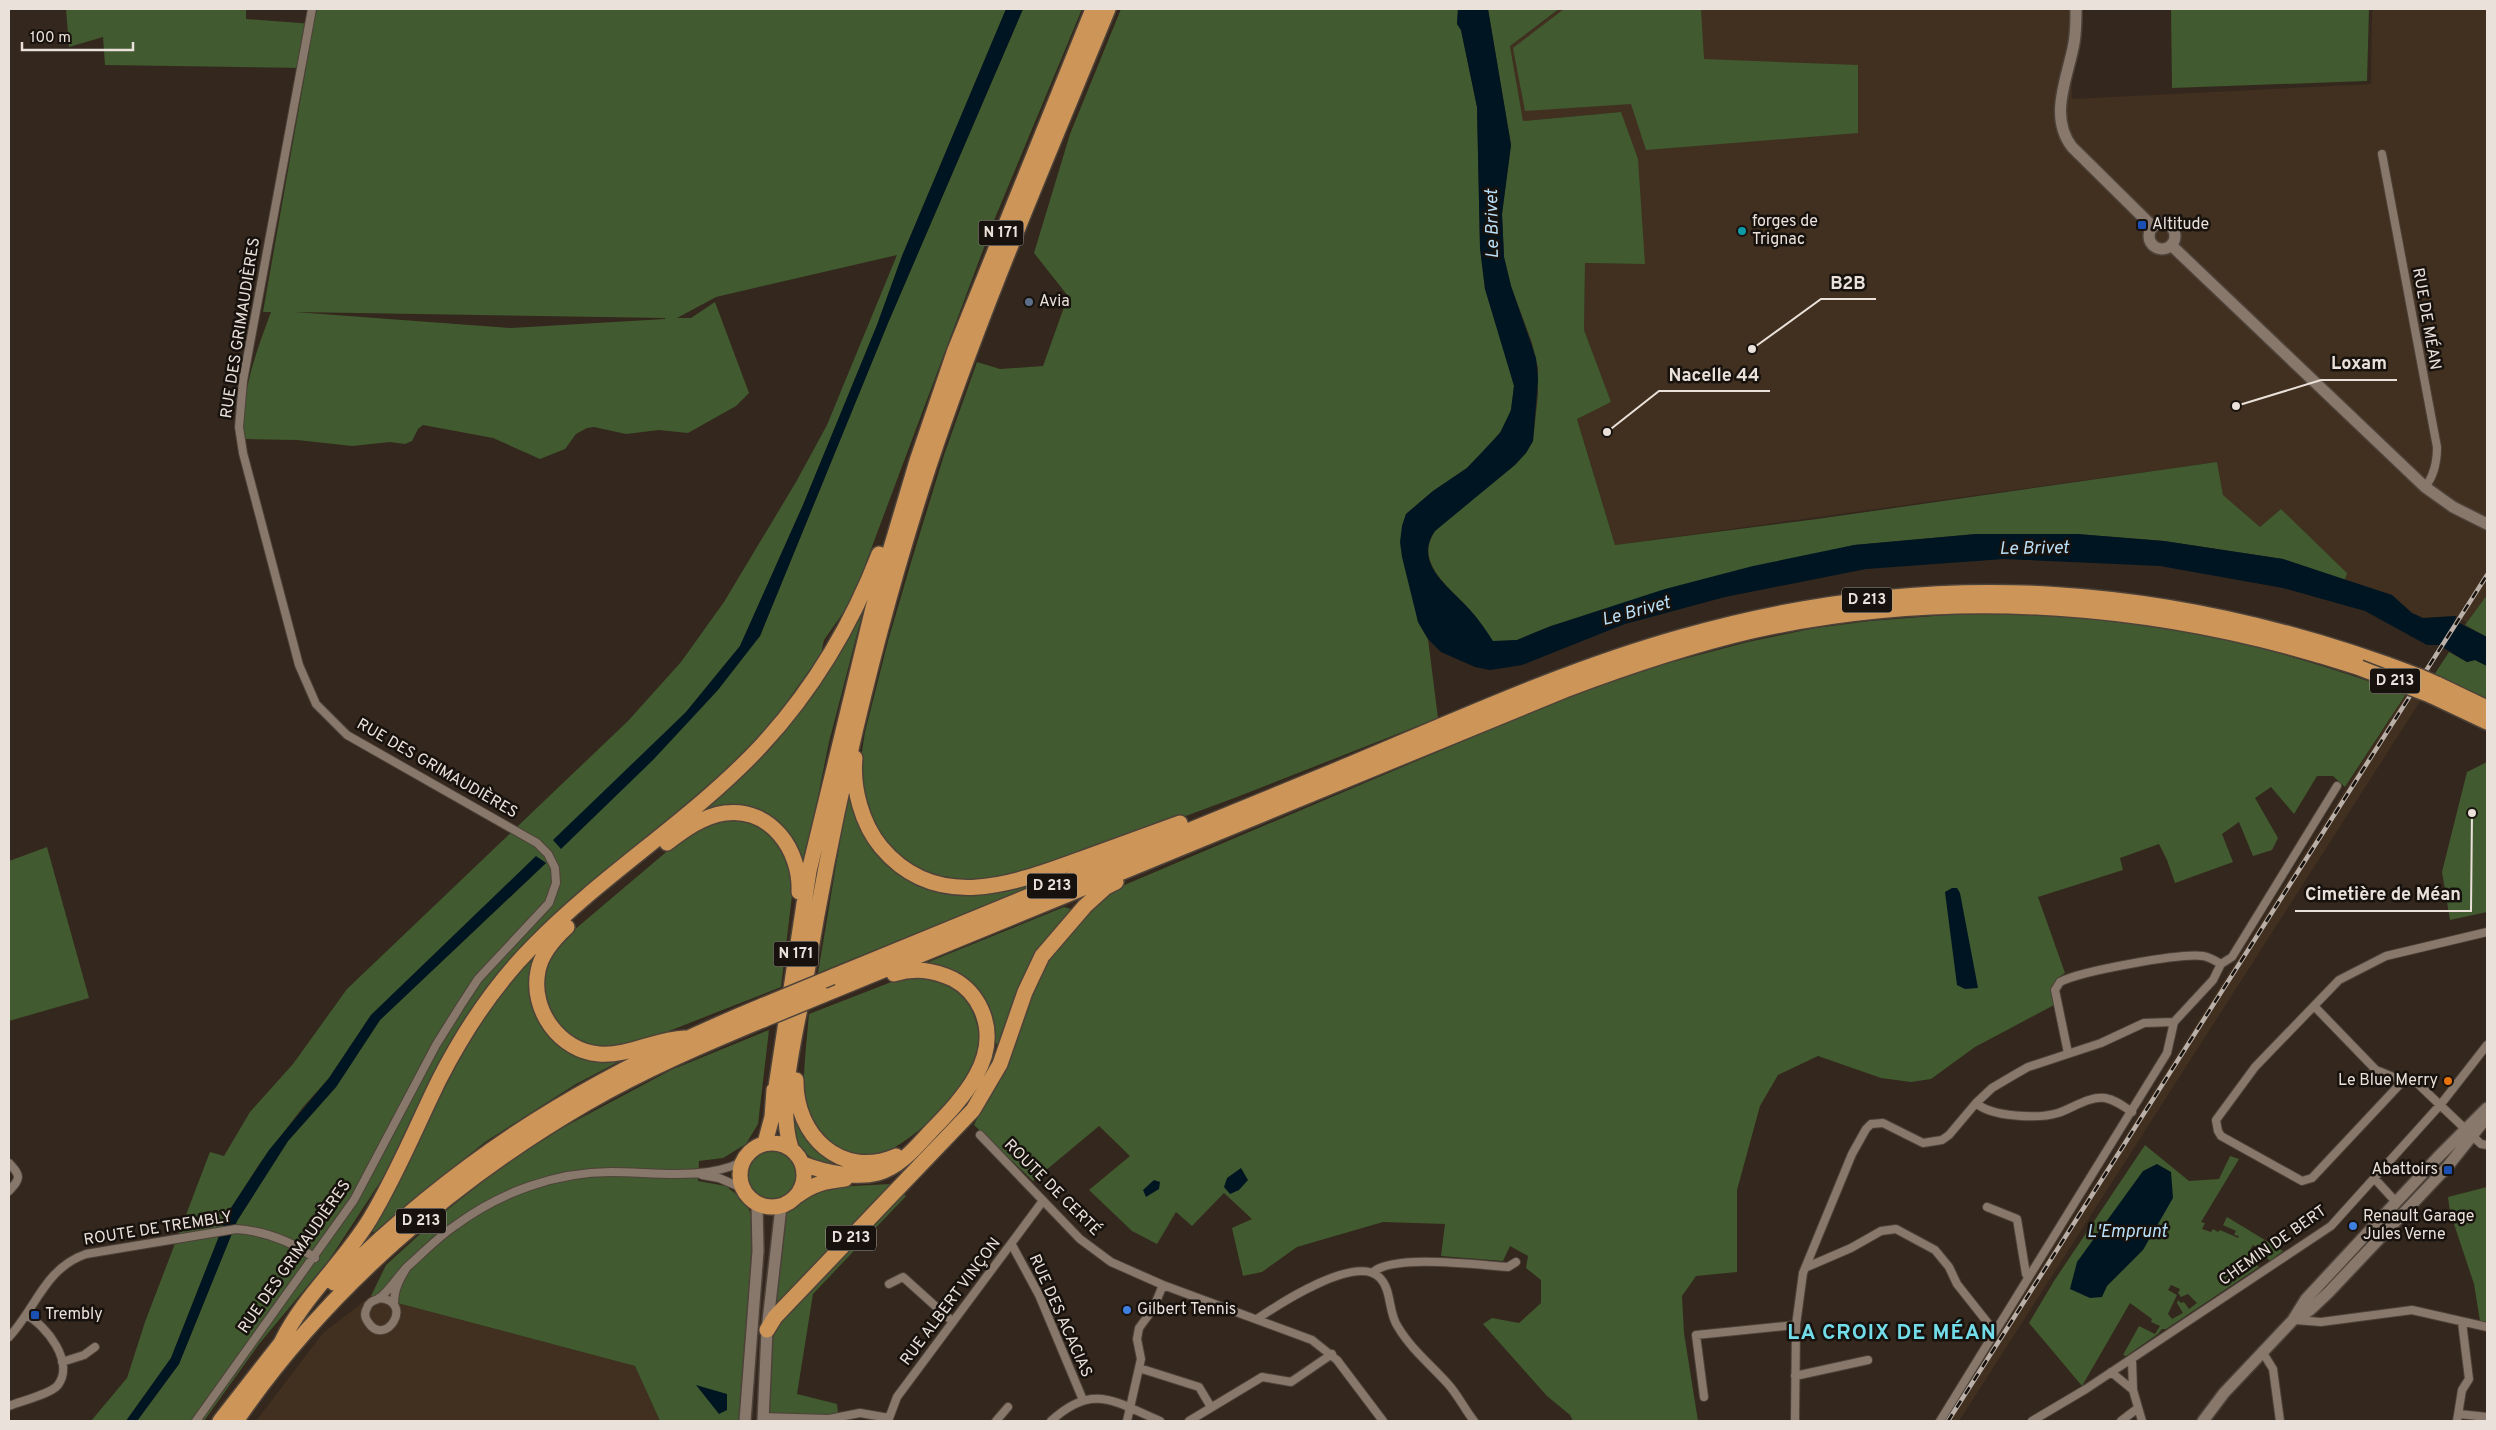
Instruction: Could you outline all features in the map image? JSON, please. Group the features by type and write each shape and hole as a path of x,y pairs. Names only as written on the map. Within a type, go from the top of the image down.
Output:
{"highway":[{"name":"N 171","path":"765,1144 774,1100 809,871 861,652 899,518 924,440 980,287 1094,9"},
{"name":"N 171","path":"791,1148 784,1121 792,1057 823,881 857,723 896,573 956,388 999,274 1108,9"},
{"path":"282,1341 293,1318 336,1268 365,1228 393,1181 453,1054 471,1024 510,971 554,927 740,767 783,721 805,693 839,639 869,580 890,528 899,518"},
{"name":"D 213","path":"220,1421 282,1341 327,1290 369,1248 413,1209 479,1157 578,1093 685,1038 823,995 836,983 1272,796 1611,660 1713,628 1821,605 1955,593 2046,594 2117,599 2235,618 2311,638 2363,662 2487,708"},
{"name":"D 213","path":"836,983 1157,858 1615,672 1715,640 1823,618 1901,609 1980,605 2097,610 2154,617 2227,630 2363,662"},
{"name":"D 213","path":"2433,689 2487,722"},
{"path":"857,723 860,736 855,760 856,783 864,815 874,836 902,867 919,877 952,886 985,887 1023,880 1258,796 1272,796"},
{"path":"685,1038 670,1038 615,1055 596,1054 574,1048 548,1024 537,990 538,970 549,947 562,931 681,832 716,815 726,813 746,815 772,827 783,836 794,855 799,875 796,923 777,1035 774,1100"},
{"path":"796,1197 804,1181 803,1164 791,1148 783,1144 765,1144 748,1154 742,1162 740,1171 742,1188 757,1204 765,1207 781,1206 796,1197 808,1187 823,1181 890,1176 907,1170 938,1148 973,1110 992,1079 1005,1054 1025,992 1042,956 1085,906 1106,887 1150,867 1157,858"},
{"path":"764,1012 836,983 857,988 902,972 933,971 966,988 984,1015 987,1042 979,1071 951,1109 912,1151 895,1164 872,1174 844,1173 803,1164"},
{"name":"D 213","path":"236,1421 280,1364 330,1307 392,1246 455,1192 523,1143 594,1100 764,1012"},
{"path":"799,1020 797,1100 801,1116 813,1136 829,1151 860,1161 877,1162 887,1160 904,1151 912,1151"},
{"name":"D 213","path":"767,1330 775,1318 938,1148"}],"main road":[{"path":"2076,9 2074,43 2060,110 2063,133 2072,147 2153,227"},
{"path":"2162,223 2172,228 2175,234 2171,244 2164,248 2154,245 2150,235 2153,227 2162,223"},
{"path":"2171,244 2425,487 2453,506 2487,524"},
{"path":"2293,1320 2310,1310 2329,1292 2448,1166 2469,1132 2487,1108"},
{"path":"2203,1421 2224,1393 2293,1320 2306,1299 2396,1202 2487,1117"},
{"path":"745,1421 758,1251 757,1204"},
{"path":"763,1419 767,1330 778,1214 781,1206"}],"street":[{"name":"RUE DES GRIMAUDIÈRES","path":"196,1421 315,1258 354,1200 448,1023 549,903 556,882 555,868 548,854 538,843 347,735 316,704 299,665 243,453 239,427 243,381 312,9"},
{"name":"RUE DE MÉAN","path":"2382,154 2437,446 2435,465 2430,480 2425,487"},
{"path":"1940,1421 2167,1053 2174,1022 2213,980 2221,964 2232,957 2337,786"},
{"path":"2403,1081 2312,1178 2302,1181 2221,1136 2216,1120 2255,1067 2315,1007 2338,980 2386,956 2487,932"},
{"path":"2068,1053 2056,990 2060,982 2124,966 2176,957 2205,956 2221,964"},
{"path":"2315,1007 2376,1070 2403,1081 2417,1084 2441,1104 2481,1144 2487,1145"},
{"path":"1795,1421 1796,1325 1799,1292 1807,1267 1806,1263 1852,1154 1871,1124 1883,1123 1923,1143 1933,1142 1949,1135 1976,1103 1992,1088 2014,1075 2068,1053 2101,1043 2144,1023 2174,1022"},
{"name":"CHEMIN DE BERT","path":"2032,1421 2111,1372 2331,1226 2441,1104 2487,1045"},
{"path":"1976,1103 2000,1113 2045,1116 2070,1109 2093,1098 2105,1098 2117,1101 2132,1112"},
{"name":"ROUTE DE CERTÉ","path":"980,1135 1036,1192 1042,1202 1080,1239 1111,1262 1163,1286 1312,1340 1332,1354 1383,1421"},
{"path":"693,1174 729,1168 742,1162"},
{"path":"9,1163 17,1172 18,1182 9,1191"},
{"path":"407,1267 397,1282 394,1292 396,1317 391,1326 383,1330 374,1328 369,1325 365,1312 371,1302 379,1298 407,1267 442,1235 469,1215 500,1198 541,1182 588,1173 693,1174 719,1178 742,1188"},
{"path":"2374,1178 2396,1202"},
{"name":"RUE ALBERT VINÇON","path":"888,1420 897,1397 1012,1245 1042,1202"},
{"path":"1988,1208 2017,1219 2028,1277"},
{"name":"ROUTE DE TREMBLY","path":"9,1337 26,1315 49,1279 69,1261 97,1251 236,1229 254,1230 270,1234 315,1258"},
{"path":"1807,1267 1889,1229 1896,1229 1936,1250 1949,1267 1957,1284 1994,1331"},
{"name":"RUE DES ACACIAS","path":"1012,1245 1038,1295 1083,1400"},
{"path":"1372,1272 1380,1266 1399,1262 1508,1266 1516,1262"},
{"path":"1257,1319 1282,1303 1329,1279 1365,1270 1372,1272 1385,1284 1392,1315 1399,1329 1427,1363 1448,1384 1474,1421"},
{"path":"889,1284 903,1277 953,1322"},
{"path":"1127,1421 1141,1356 1137,1339 1139,1328 1153,1308 1163,1286"},
{"path":"379,1298 394,1304"},
{"path":"2293,1320 2321,1322 2412,1310 2487,1328"},
{"path":"9,1406 53,1390 59,1384 62,1376 62,1362 57,1348 47,1332 26,1315"},
{"path":"2462,1322 2469,1379 2462,1390 2458,1418 2487,1417"},
{"path":"1704,1397 1696,1335 1796,1325"},
{"path":"62,1362 84,1355 95,1347"},
{"path":"2263,1353 2274,1369 2280,1421"},
{"path":"1189,1421 1262,1377 1291,1382 1332,1354"},
{"path":"2132,1358 2133,1390 2142,1421"},
{"path":"1795,1376 1868,1360"},
{"path":"1139,1368 1199,1387 1211,1407"},
{"path":"2111,1372 2133,1390"},
{"path":"1051,1421 1083,1400 1100,1398 1160,1421"},
{"path":"996,1421 1008,1407"},
{"path":"2120,1421 2138,1408"},
{"path":"763,1419 829,1419 860,1413 888,1420"}],"shaded area":[{"path":"1560,9 2069,9 2072,99 2371,84 2372,9 2487,9 2487,595 2467,623 2456,616 2423,618 2412,613 2392,595 2345,580 2347,573 2281,509 2260,527 2223,495 2217,462 1615,545 1577,418 1611,402 1584,330 1585,263 1645,264 1621,112 1523,121 1510,46"},
{"path":"2406,694 2421,700 1959,1421 1944,1421"},
{"path":"371,1296 635,1366 660,1421 256,1421 323,1333"}],"green space":[{"path":"66,9 246,9 246,19 313,24 317,9 1006,9 902,256 877,325 803,505 740,646 686,712 561,848 760,636 888,323 1023,9 1082,9 995,218 852,600 824,640 821,654 768,728 720,775 570,902 517,953 466,1017 418,1105 384,1176 329,1260 259,1344 204,1421 137,1421 179,1364 237,1221 288,1141 336,1087 380,1020 546,863 536,857 371,1015 329,1078 303,1107 260,1163 229,1211 171,1358 126,1421 91,1421 127,1378 145,1322 210,1152 224,1156 250,1112 293,1064 347,989 628,721 681,662 724,602 796,482 827,425 897,255 716,297 677,318 691,318 715,302 749,393 736,406 688,433 659,430 626,434 594,427 587,428 576,434 565,449 540,459 493,438 423,425 418,429 412,441 405,444 390,442 352,446 297,440 245,439 243,424 246,392 255,358 271,312 263,312 306,68 105,65 103,37 69,47","holes":["295,312 665,318 511,328"]},
{"path":"1121,9 1458,9 1457,24 1461,30 1477,107 1480,248 1485,289 1514,386 1511,410 1506,425 1467,468 1433,491 1406,514 1402,526 1418,622 1428,639 1438,718 1237,797 1094,850 1099,859 818,973 849,787 860,764 865,732 888,641 912,559 944,455 977,362 1000,369 1043,366 1068,296 1034,253 1070,134"},
{"path":"1488,9 1559,9 1510,46 1523,121 1621,112 1638,159 1645,264 1585,263 1584,330 1611,402 1577,419 1615,545 1817,519 2217,462 2223,495 2260,527 2281,509 2347,573 2345,580 2283,559 2164,541 2077,534 1976,534 1854,545 1551,626 1517,640 1492,642 1485,629 1437,574 1431,564 1429,554 1429,543 1435,531 1526,453 1533,441 1538,394 1538,368 1532,343 1511,286 1504,257 1502,214 1511,145"},
{"path":"1564,9 1701,9 1704,59 1858,65 1858,133 1646,150 1631,104 1525,111 1513,48"},
{"path":"2171,9 2369,9 2367,81 2172,88"},
{"path":"2487,595 2487,637 2465,625"},
{"path":"863,611 829,742 805,861 794,879 781,987 641,1042 616,1061 618,1062 576,1084 485,1142 374,1232 370,1230 451,1069 490,1009 543,944 567,936 691,831 687,821 761,758 808,698"},
{"path":"1985,612 2117,621 2195,633 2249,645 2302,660 2406,694 2345,787 2333,776 2317,776 2294,814 2271,787 2255,798 2278,838 2272,850 2253,856 2239,822 2222,834 2233,862 2175,883 2159,844 2120,858 2123,870 2038,897 2065,973 2055,983 2054,1005 1975,1047 1931,1079 1911,1082 1881,1078 1818,1056 1778,1075 1760,1106 1737,1190 1737,1272 1696,1276 1682,1296 1684,1333 1698,1421 1573,1421 1570,1415 1547,1396 1483,1324 1492,1318 1519,1323 1541,1303 1541,1280 1526,1268 1528,1256 1510,1246 1503,1261 1441,1256 1445,1224 1383,1222 1297,1247 1262,1272 1243,1276 1232,1228 1252,1219 1224,1193 1192,1226 1176,1212 1157,1244 1132,1231 1089,1190 1130,1156 1099,1126 1033,1181 974,1125 1010,1049 993,1042 991,1015 979,995 926,963 1064,907 1075,910 1115,889 1586,689 1657,666 1748,642 1815,628 1870,621"},
{"path":"2449,652 2467,662 2475,660 2487,666 2487,699 2434,675"},
{"path":"2487,762 2487,912 2450,920 2442,872 2467,772"},
{"path":"47,847 89,998 9,1021 9,861"},
{"path":"925,977 954,988 962,995 971,1009 979,1036 977,1052 970,1069 946,1104 915,1134 899,1145 876,1155 857,1155 839,1149 818,1131 808,1115 803,1102 802,1089 809,1014 899,979"},
{"path":"769,1030 758,1124 746,1144 723,1158 699,1161 698,1181 726,1186 747,1203 754,1226 742,1421 660,1421 635,1366 371,1296 386,1265 441,1215 502,1166 564,1127 671,1070"},
{"path":"793,1110 802,1130 869,1169 834,1167 807,1155 792,1135"},
{"path":"2145,1145 2189,1181 2219,1179 2230,1156 2239,1159 2201,1222 2205,1223 2202,1229 2211,1232 2213,1229 2218,1232 2220,1230 2238,1238 2239,1236 2234,1235 2236,1231 2223,1225 2227,1217 2283,1251 2270,1261 2266,1257 2269,1252 2258,1245 2256,1247 2253,1245 2250,1250 2253,1252 2249,1259 2259,1267 2166,1329 2162,1329 2158,1334 2126,1356 2123,1355 2139,1326 2155,1334 2160,1326 2151,1322 2152,1319 2130,1303 2082,1386 2029,1323 2054,1281","holes":["2171,1285 2180,1289 2178,1293 2181,1297 2188,1294 2197,1303 2189,1309 2184,1302 2181,1303 2178,1300 2177,1303 2183,1313 2172,1319 2168,1314 2177,1295 2168,1290"]},
{"path":"768,1150 778,1150 791,1157 798,1170 798,1180 791,1193 778,1200 768,1200 759,1196 752,1189 748,1180 748,1170 752,1161 759,1154"},
{"path":"891,1184 906,1196 813,1294 797,1394 837,1404 839,1421 766,1421 773,1318 784,1215 799,1205 814,1188"},
{"path":"2487,1187 2487,1322 2480,1321 2474,1284 2450,1212 2448,1197"}],"water":[{"path":"1006,9 1023,9 888,323 760,636 718,690 653,760 561,849 553,840 686,712 740,646 803,505 877,325 902,256"},
{"name":"Le Brivet","path":"1458,9 1488,9 1511,145 1502,214 1504,257 1511,286 1536,358 1538,379 1533,441 1526,453 1515,465 1435,531 1429,543 1428,554 1431,565 1437,575 1473,614 1493,641 1517,640 1551,626 1665,589 1753,566 1854,545 1976,534 2077,534 2164,541 2283,559 2392,595 2412,613 2423,618 2456,616 2455,621 2487,637 2487,666 2475,660 2467,662 2439,645 2427,645 2365,611 2283,588 2160,566 2004,559 1866,569 1725,597 1625,624 1522,665 1490,670 1475,667 1441,652 1428,639 1418,622 1402,557 1400,542 1402,526 1406,514 1433,491 1467,468 1500,433 1511,410 1514,386 1485,289 1480,248 1477,107 1461,30 1457,24"},
{"path":"536,856 546,863 380,1020 336,1087 288,1141 237,1221 179,1364 137,1421 126,1421 171,1358 229,1211 269,1150 329,1078 371,1015"},
{"path":"1952,888 1957,888 1960,893 1978,988 1965,989 1957,985 1945,892"},
{"name":"L'Emprunt","path":"2157,1164 2171,1172 2173,1198 2143,1250 2107,1286 2102,1297 2090,1298 2070,1289 2077,1262 2143,1171"},
{"path":"1241,1168 1248,1180 1239,1190 1230,1194 1224,1187 1227,1178"},
{"path":"1154,1180 1160,1182 1159,1189 1146,1197 1143,1190"},
{"path":"696,1385 727,1394 727,1410 719,1414"}],"railway":[{"path":"1948,1421 2487,575"}],"place":[{"name":"Altitude","path":"2142,225"},
{"name":"forges de Trignac","path":"1742,231"},
{"name":"Avia","path":"1029,302"},
{"name":"B2B","path":"1752,349"},
{"name":"Loxam","path":"2236,406"},
{"name":"Nacelle 44","path":"1607,432"},
{"name":"Cimetière de Méan","path":"2472,813"},
{"name":"Le Blue Merry","path":"2448,1081"},
{"name":"Abattoirs","path":"2448,1170"},
{"name":"Renault Garage Jules Verne","path":"2353,1226"},
{"name":"Gilbert Tennis","path":"1127,1310"},
{"name":"Trembly","path":"35,1315"}],"district":[{"name":"LA CROIX DE MÉAN","path":"1892,1333"}]}
